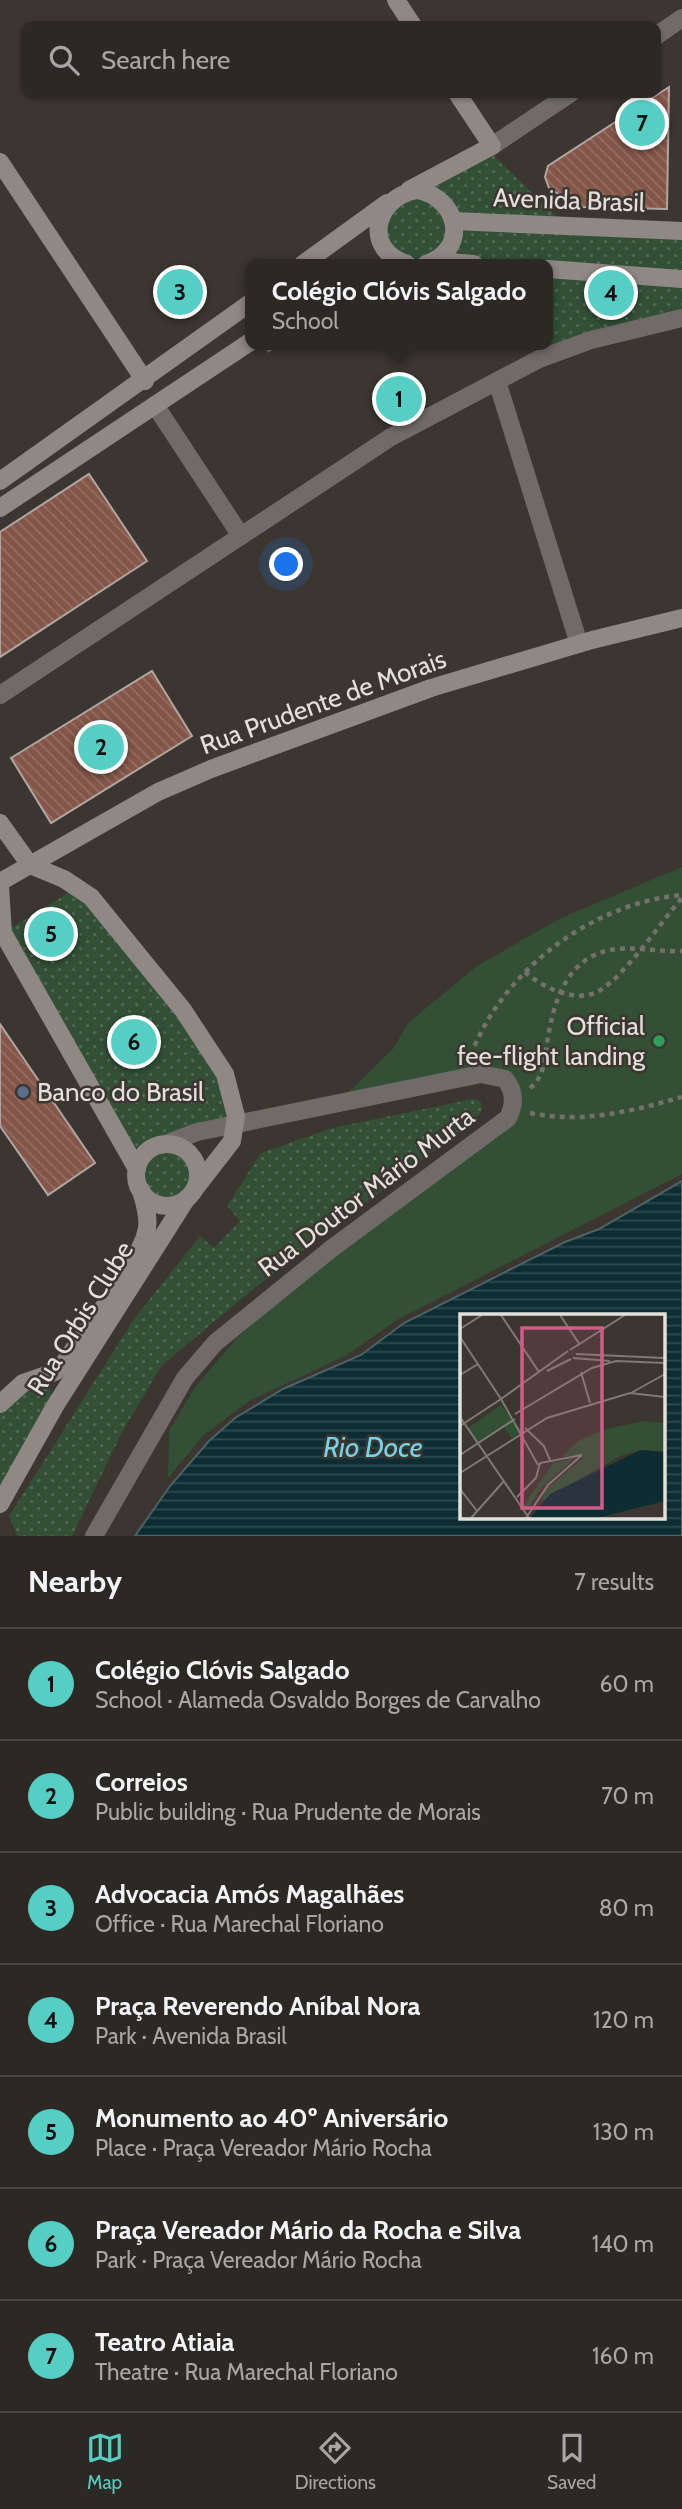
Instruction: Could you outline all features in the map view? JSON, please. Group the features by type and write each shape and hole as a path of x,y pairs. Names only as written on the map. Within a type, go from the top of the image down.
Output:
{"street":[{"path":"396,0 410,21"},
{"path":"661,33 682,18"},
{"path":"460,98 492,146"},
{"path":"310,259 398,196 492,146 564,98"},
{"path":"0,162 145,381"},
{"path":"398,259 389,254 378,232 379,220 398,196 417,190 441,199 454,221 451,244 434,259"},
{"name":"Avenida Brasil","path":"454,221 682,231"},
{"path":"553,269 682,279"},
{"path":"0,481 145,381 245,307"},
{"path":"0,695 391,437 539,359 591,340 682,318"},
{"path":"0,508 245,345"},
{"path":"497,381 579,644"},
{"path":"155,405 241,536"},
{"name":"Rua Prudente de Morais","path":"0,884 158,792 211,769 430,688 579,644 682,618"},
{"path":"0,823 30,866 64,879 91,897 183,1010 225,1074 234,1100 236,1125"},
{"path":"0,884 3,933 137,1169 141,1190 148,1198 167,1205 179,1205 191,1194 198,1180 194,1159 187,1151 166,1144 147,1151 137,1169"},
{"name":"Rua Doutor Mário Murta","path":"94,1536 179,1387 215,1343 331,1249 508,1118 513,1106 512,1088 505,1079 481,1074 467,1076 197,1132 166,1144"},
{"name":"Rua Doutor Mário Murta","path":"234,1100 239,1109 247,1114 271,1118"},
{"name":"Rua Orbis Clube","path":"1,1502 55,1406 191,1194 232,1141 236,1125"},
{"name":"Rua Orbis Clube","path":"0,1404 20,1385 55,1372 64,1363 119,1283 144,1240 148,1227 141,1190"},
{"path":"20,1385 32,1381 47,1384 52,1390 55,1406"}],"path":[{"path":"525,972 538,984 559,992 597,992 638,950 682,897"},
{"path":"467,1076 475,1046 525,972 548,949 625,907 652,898 682,897"},
{"path":"681,950 617,949 585,958 559,992 551,1013 542,1074 513,1106 539,1115 584,1117 629,1112 682,1097"}],"green space":[{"path":"492,154 557,217 456,216 425,186"},
{"path":"410,199 422,199 441,212 446,229 444,241 433,254 422,259 410,259 391,246 386,235 386,223 399,204"},
{"path":"454,221 682,231 682,318 539,359 539,350 553,350 553,259 459,259 444,254"},
{"path":"682,867 682,1174 395,1321 347,1355 249,1401 204,1435 168,1478 169,1431 195,1387 238,1337 326,1260 512,1121 496,1072 339,1101 393,1049 409,1022 477,966 561,918"},
{"path":"78,887 225,1074 236,1116 156,1146 147,1151 135,1167 3,933"},
{"path":"473,1099 480,1101 482,1108 471,1122 251,1291 161,1366 121,1434 72,1536 17,1536 9,1516 134,1319 200,1236 214,1248 240,1221 227,1206 261,1153 332,1128"},
{"path":"166,1148 176,1150 184,1156 190,1164 190,1184 184,1192 176,1198 166,1200 156,1198 148,1192 142,1184 140,1174 142,1164 148,1156 156,1150"},
{"path":"44,1385 50,1389 51,1396 0,1496 0,1408 24,1386"}],"water":[{"name":"Rio Doce","path":"682,1181 682,1536 135,1536 170,1486 209,1441 235,1418 283,1389 361,1355 404,1323 565,1242 599,1229"}],"building":[{"path":"669,87 667,209 579,207 549,188 545,177 548,166 652,98 661,98 661,92"},
{"path":"89,474 147,561 0,657 0,532"},
{"path":"152,671 192,736 51,823 11,758"},
{"name":"Banco do Brasil","path":"0,1024 95,1163 48,1195 0,1126"}],"place":[{"name":"Teatro Atiaia","path":"642,123"},
{"name":"Advocacia Amós Magalhães","path":"180,292"},
{"name":"Praça Reverendo Aníbal Nora","path":"611,293"},
{"name":"Colégio Clóvis Salgado","path":"399,399"},
{"name":"Correios","path":"101,747"},
{"name":"Monumento ao 40º Aniversário","path":"51,934"},
{"name":"Official fee-flight landing","path":"659,1041"},
{"name":"Praça Vereador Mário da Rocha e Silva","path":"134,1042"},
{"name":"Banco do Brasil","path":"23,1092"}]}
